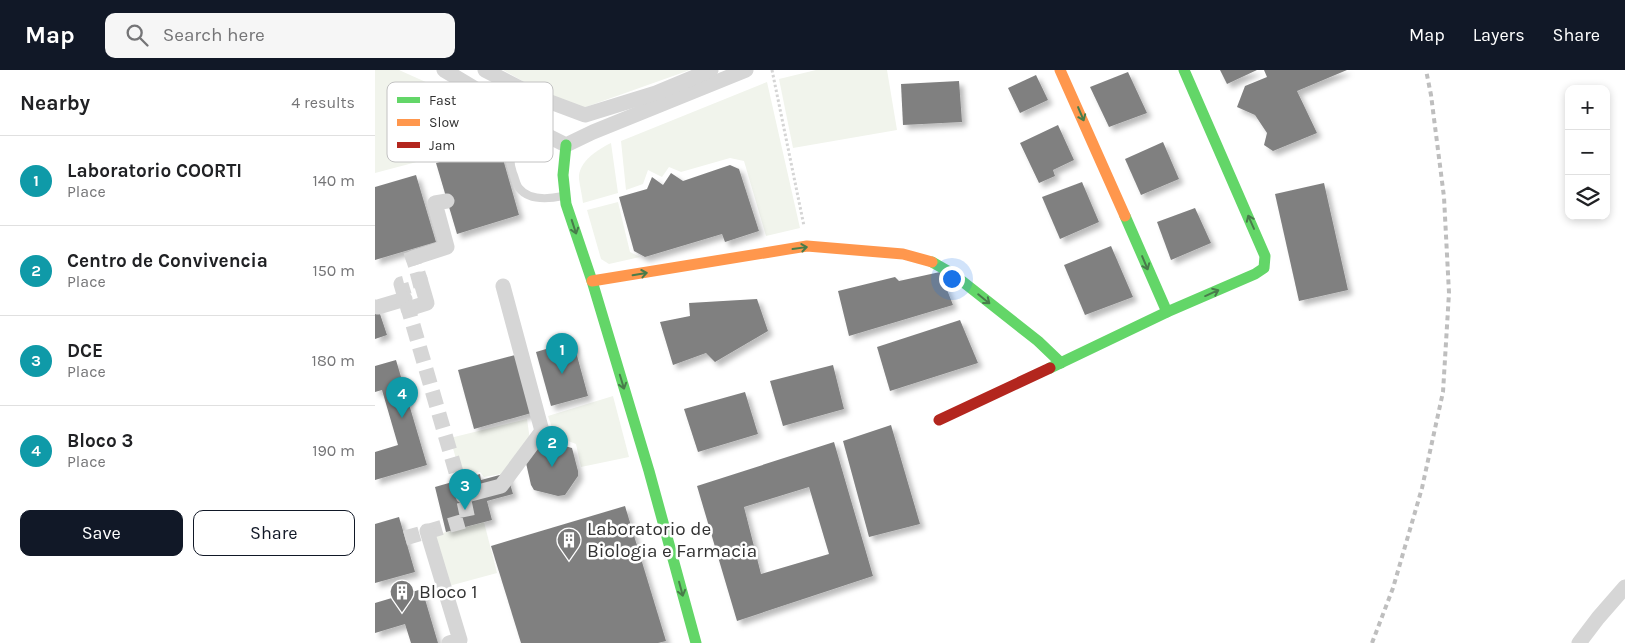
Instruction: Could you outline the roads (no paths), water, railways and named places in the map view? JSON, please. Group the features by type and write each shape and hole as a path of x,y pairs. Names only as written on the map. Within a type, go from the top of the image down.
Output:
{"street":[{"path":"444,70 464,82"},
{"path":"485,70 508,82"},
{"path":"553,103 585,115 656,93 711,70"},
{"path":"566,145 593,132 746,70"},
{"path":"1060,70 1066,79 1167,312"},
{"path":"939,420 1167,312 1255,274 1264,268 1265,256 1185,70"},
{"path":"553,138 566,145"},
{"path":"566,145 563,175 566,204 592,281 649,470 695,643"},
{"path":"413,258 447,247 435,204 447,200"},
{"path":"592,281 807,246 903,254 930,261 953,274 1038,341 1061,362"},
{"path":"378,307 427,303 419,279"},
{"path":"463,496 501,486 544,437 503,286"},
{"path":"427,531 461,640 449,643"},
{"path":"1579,643 1625,587"}],"lane":[{"path":"511,162 519,188 529,196 554,198 565,195"}],"tunnel":[{"path":"405,538 468,520 463,496 401,284 420,279 410,249"}],"railway":[{"path":"1372,643 1393,588 1422,488 1443,392 1449,293 1444,197 1426,70"}],"place":[{"name":"Laboratorio COORTI","path":"562,374"},
{"name":"Bloco 3","path":"402,418"},
{"name":"Centro de Convivencia","path":"552,467"},
{"name":"DCE","path":"465,510"},
{"name":"Laboratorio de Biologia e Farmacia","path":"569,561"},
{"name":"Bloco 1","path":"402,613"}]}
